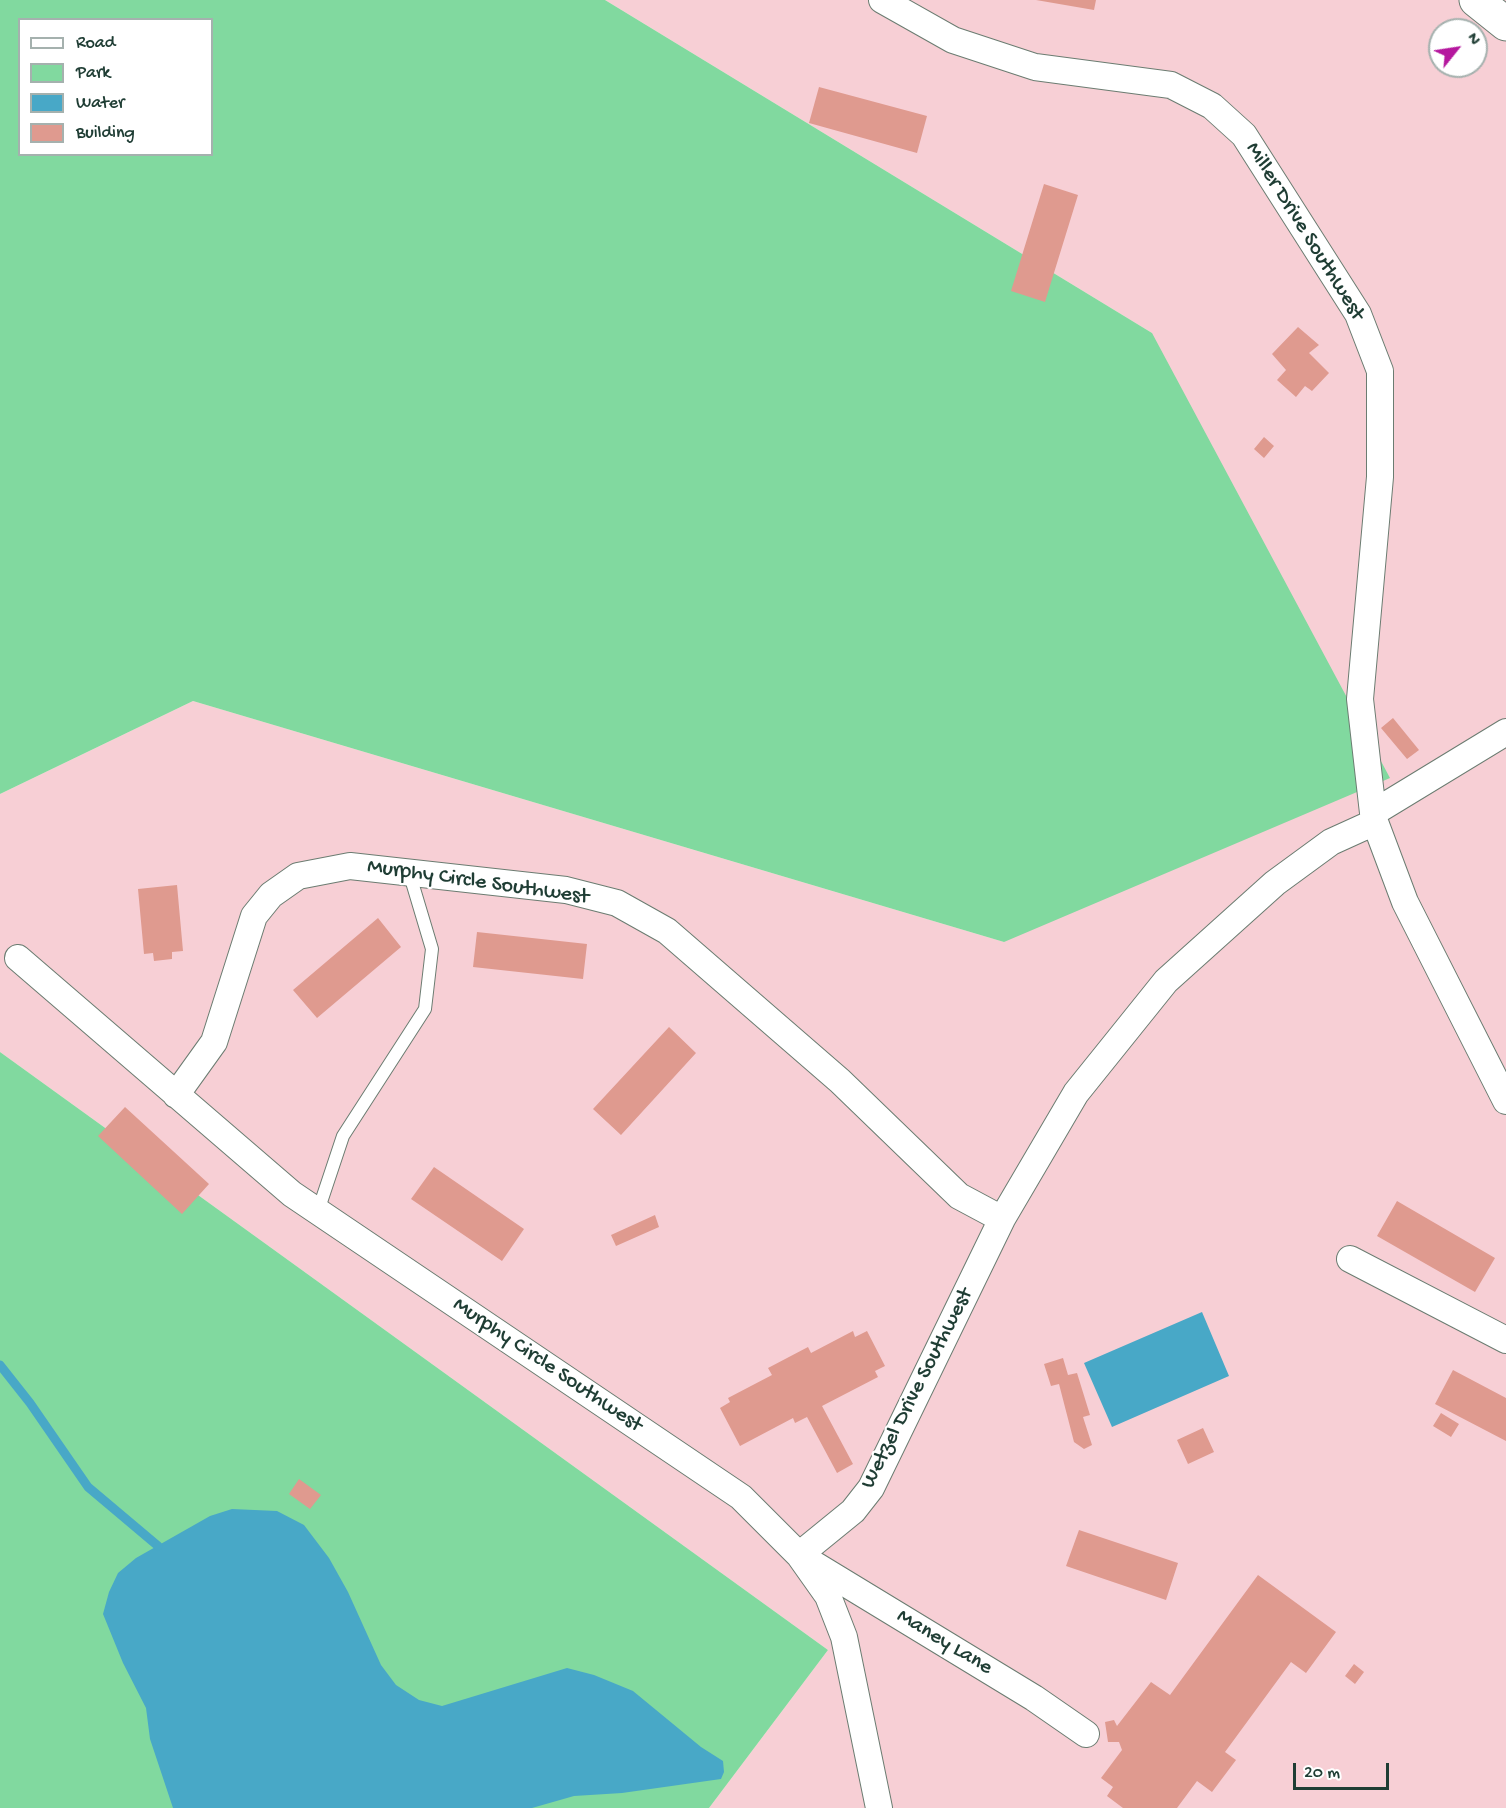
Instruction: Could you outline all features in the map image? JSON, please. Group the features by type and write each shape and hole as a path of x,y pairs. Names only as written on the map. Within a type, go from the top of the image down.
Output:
{"main road":[{"path":"1476,0 1506,24"}],"street":[{"name":"Miller Drive Southwest","path":"882,0 953,40 1035,67 1171,85 1212,106 1244,135 1358,314 1380,371 1380,477 1360,699 1373,813 1506,732"},
{"path":"1002,1220 1076,1093 1166,981 1275,883 1331,842 1375,822 1405,902 1506,1101"},
{"name":"Murphy Circle Southwest","path":"799,1555 741,1497 292,1194 176,1095 214,1042 254,916 271,895 298,876 350,866 566,890 617,903 667,931 840,1081 959,1196 1002,1220"},
{"path":"18,958 176,1095"},
{"name":"Wetzel Drive Southwest","path":"799,1555 853,1511 872,1488 1002,1220"},
{"path":"1350,1258 1506,1340"},
{"path":"799,1555 828,1596 844,1637 879,1808"},
{"name":"Maney Lane","path":"799,1555 1034,1698 1086,1734"}],"lane":[{"path":"318,1211 343,1136 424,1009 432,949 409,872"}],"shaded area":[{"path":"605,0 1506,0 1506,1808 709,1808 828,1650 0,1052 0,794 193,701 1004,942 1152,333"}],"green space":[{"path":"0,0 605,0 1152,333 1390,778 1004,942 193,701 0,794"},
{"path":"0,1052 828,1650 709,1808 0,1808"}],"water":[{"path":"1202,1312 1229,1376 1112,1427 1084,1363"},
{"path":"232,1509 277,1511 304,1525 329,1558 348,1592 381,1665 396,1685 419,1700 442,1706 567,1668 594,1675 633,1691 701,1747 723,1761 724,1772 721,1779 622,1793 574,1796 532,1808 173,1808 150,1739 146,1708 123,1663 103,1614 109,1592 118,1573 136,1558 210,1516"}],"building":[{"path":"1036,0 1096,0 1094,10"},
{"path":"819,87 927,116 917,153 809,123"},
{"path":"1044,184 1078,195 1045,302 1011,291"},
{"path":"1298,327 1319,345 1309,353 1329,373 1312,391 1305,386 1296,397 1277,380 1286,370 1272,354"},
{"path":"1264,437 1274,446 1264,458 1254,449"},
{"path":"1393,718 1419,750 1407,759 1381,728"},
{"path":"177,885 183,951 172,952 172,959 154,961 153,953 144,954 138,889"},
{"path":"378,918 401,947 317,1018 293,990"},
{"path":"477,932 587,944 583,979 473,967"},
{"path":"669,1027 696,1053 621,1135 593,1109"},
{"path":"125,1107 209,1184 182,1214 98,1136"},
{"path":"434,1167 524,1229 502,1261 411,1199"},
{"path":"1397,1201 1495,1258 1475,1292 1377,1236"},
{"path":"655,1215 659,1227 616,1246 611,1235"},
{"path":"853,1331 855,1337 867,1331 885,1366 875,1371 878,1377 822,1406 853,1464 837,1473 807,1417 795,1423 793,1418 740,1446 720,1408 730,1402 728,1398 772,1375 768,1368 808,1347 811,1353"},
{"path":"1063,1358 1068,1375 1077,1373 1090,1415 1083,1417 1092,1445 1084,1449 1074,1442 1059,1384 1051,1386 1044,1364"},
{"path":"1453,1370 1506,1398 1506,1441 1435,1404"},
{"path":"1441,1413 1459,1424 1451,1437 1433,1426"},
{"path":"1203,1428 1214,1452 1188,1464 1177,1440"},
{"path":"299,1479 321,1495 310,1509 289,1494"},
{"path":"1079,1530 1178,1563 1166,1600 1066,1566"},
{"path":"1258,1575 1336,1632 1306,1673 1291,1662 1225,1752 1236,1760 1212,1792 1197,1781 1177,1808 1123,1808 1107,1796 1113,1787 1101,1778 1122,1750 1119,1742 1108,1742 1105,1722 1114,1720 1117,1726 1151,1682 1170,1695"},
{"path":"1354,1664 1364,1672 1355,1684 1345,1676"}],"waterway":[{"path":"0,1365 30,1403 88,1487 158,1546"}]}
